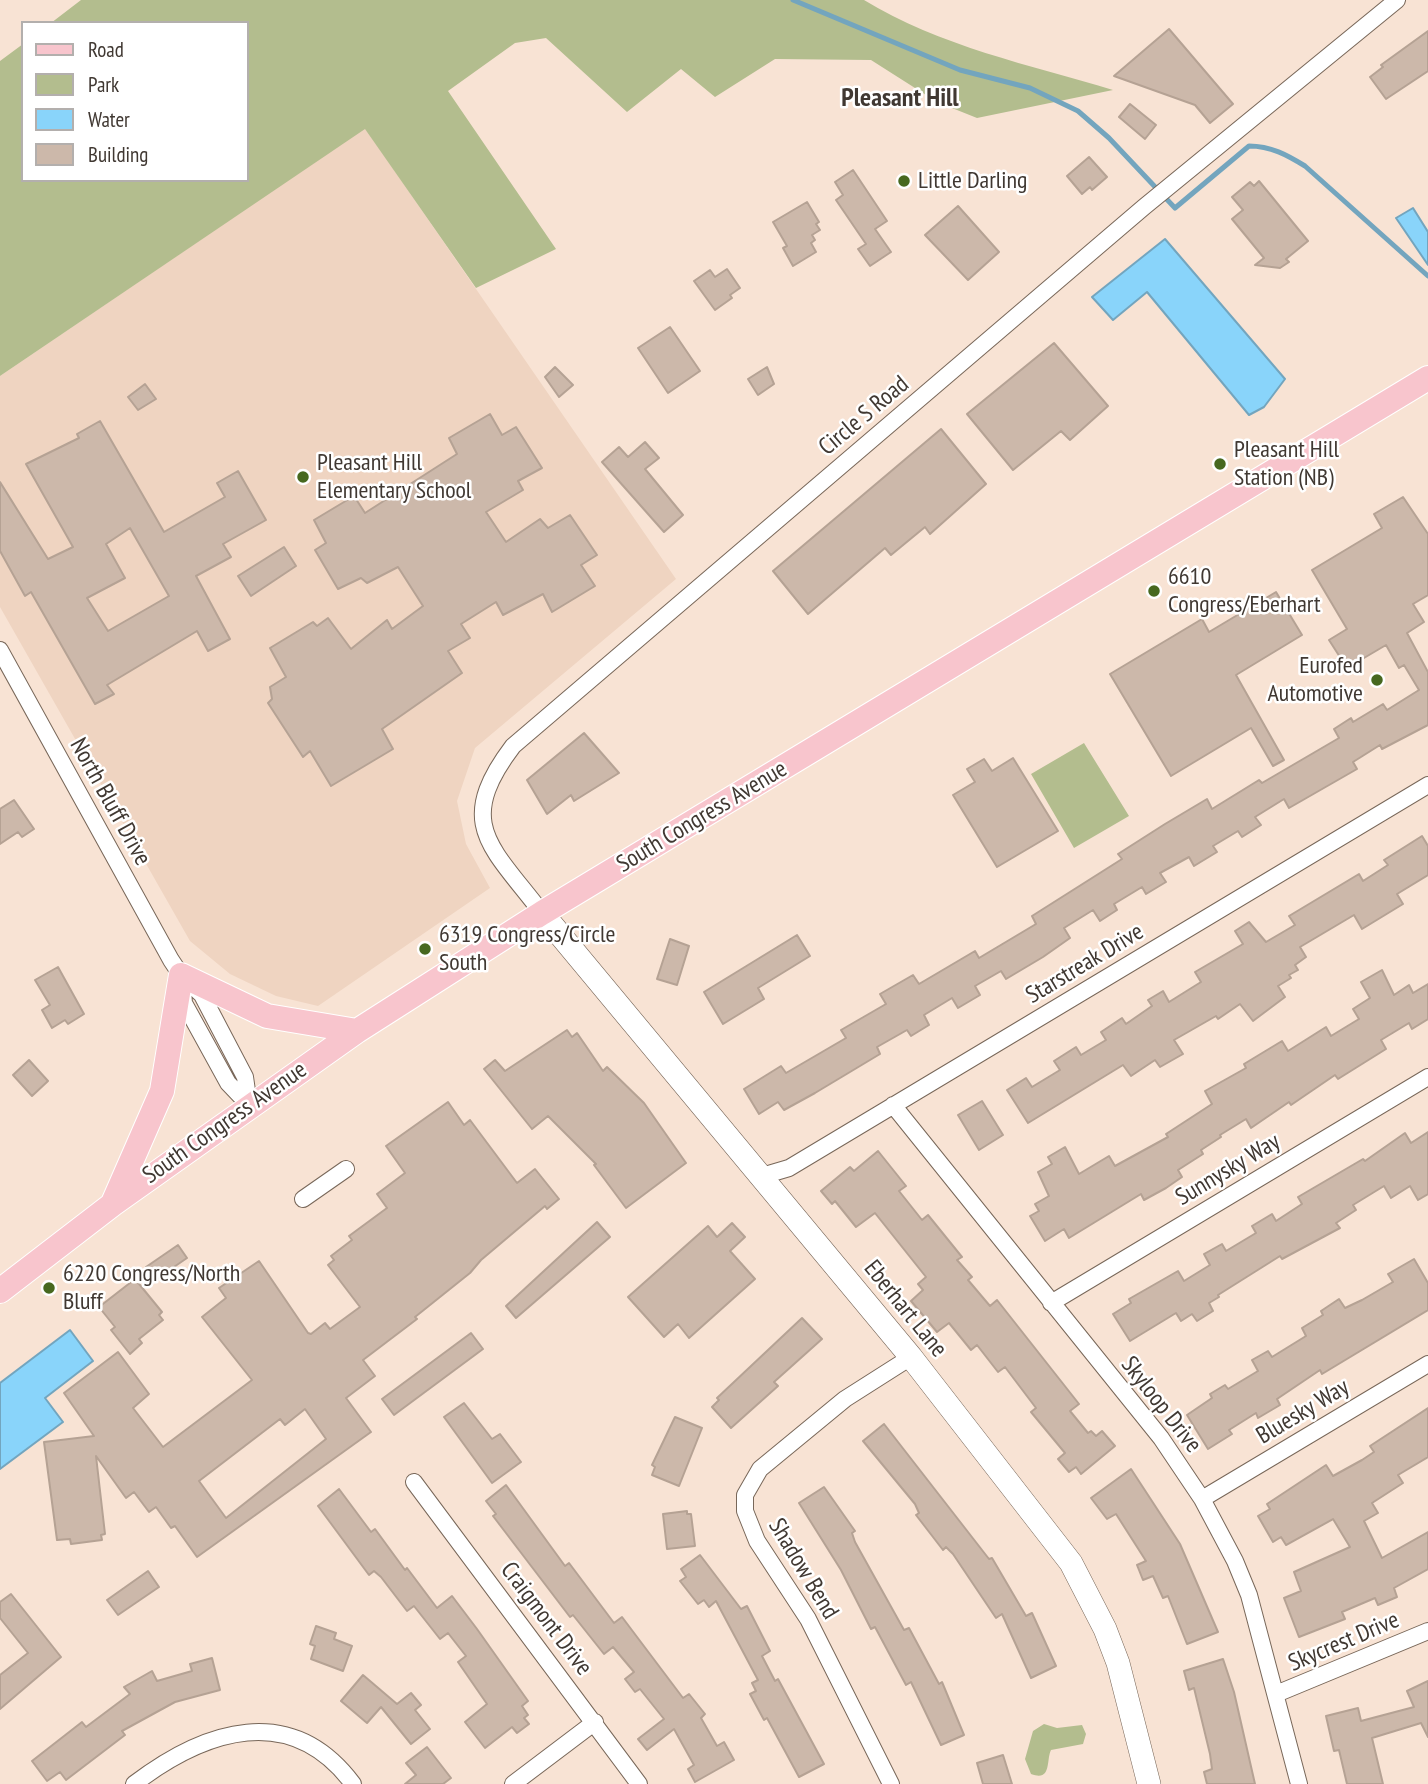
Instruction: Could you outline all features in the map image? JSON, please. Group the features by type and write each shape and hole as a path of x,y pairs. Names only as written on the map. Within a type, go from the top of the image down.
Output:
{"main road":[{"name":"South Congress Avenue","path":"0,1291 113,1204 356,1031 542,913 1428,379"},
{"path":"113,1204 162,1091 181,975 267,1016 356,1031"}],"street":[{"name":"Circle S Road","path":"542,913 495,850 483,824 481,809 485,788 513,746 1144,207 1397,0"},
{"name":"North Bluff Drive","path":"0,650 181,975 184,1003 228,1083 249,1105"},
{"name":"Starstreak Drive","path":"762,1176 789,1168 1428,785"},
{"name":"Eberhart Lane","path":"542,913 911,1357 1076,1572 1118,1663 1149,1784"},
{"name":"Sunnysky Way","path":"1051,1303 1428,1077"},
{"name":"Skyloop Drive","path":"893,1105 1161,1438 1202,1499 1235,1561 1249,1595 1299,1784"},
{"path":"303,1199 345,1169"},
{"name":"Shadow Bend","path":"891,1784 808,1619 757,1541 745,1511 745,1495 760,1469 845,1399 911,1357"},
{"name":"Bluesky Way","path":"1202,1499 1428,1364"},
{"name":"Craigmont Drive","path":"414,1482 639,1784"},
{"name":"Skycrest Drive","path":"1276,1694 1360,1662 1428,1631"},
{"path":"513,1784 595,1723"},
{"path":"134,1784 191,1749 226,1734 261,1731 289,1734 319,1750 343,1770 354,1784"}],"shaded area":[{"name":"Pleasant Hill Elementary School","path":"365,128 676,579 475,748 457,801 466,844 490,888 318,1006 276,996 230,974 190,941 0,607 0,376"}],"green space":[{"path":"81,0 864,0 923,30 954,42 1113,90 977,118 937,102 871,60 775,59 715,97 681,69 627,112 546,38 515,43 448,91 556,249 476,288 365,129 0,376 0,61 21,45 21,182 248,182 248,21 54,21"},
{"path":"1084,743 1129,816 1074,848 1031,774"},
{"path":"1044,1724 1057,1728 1082,1725 1086,1734 1083,1744 1051,1750 1045,1773 1038,1776 1031,1774 1025,1759 1033,1731"}],"water":[{"path":"1413,208 1428,232 1428,265 1396,218"},
{"path":"1165,239 1285,379 1264,407 1249,415 1147,292 1113,320 1092,297"},
{"path":"70,1330 93,1361 45,1398 63,1422 0,1469 0,1383"}],"building":[{"path":"1169,29 1233,104 1210,123 1195,105 1114,76"},
{"path":"1428,31 1428,71 1386,99 1370,77 1383,67 1381,65"},
{"path":"1130,104 1156,125 1145,139 1119,117"},
{"path":"1089,157 1107,177 1092,190 1090,187 1082,194 1067,176"},
{"path":"853,170 887,221 875,229 891,252 870,266 858,249 866,244 836,200 843,195 835,182"},
{"path":"1259,181 1308,241 1286,259 1289,262 1280,268 1255,265 1264,258 1232,219 1243,210 1232,197 1250,182 1254,186"},
{"path":"807,202 819,222 816,224 820,230 812,235 815,240 811,243 816,252 793,266 783,248 787,246 773,222"},
{"path":"958,206 999,252 968,280 925,235"},
{"path":"727,269 740,288 730,295 732,298 715,310 694,281 710,270 715,277"},
{"path":"670,327 700,371 668,393 638,348"},
{"path":"1054,343 1108,406 1070,440 1061,431 1013,470 967,414"},
{"path":"555,367 573,385 559,397 545,377"},
{"path":"767,367 774,384 758,395 748,379"},
{"path":"145,384 156,399 138,410 128,397"},
{"path":"490,414 502,435 516,427 542,468 518,481 523,490 486,512 506,542 540,519 548,528 570,515 597,555 581,565 595,586 552,612 543,594 503,615 496,602 461,624 470,638 448,651 462,673 382,729 393,749 331,786 310,751 303,757 268,703 272,699 270,687 286,677 270,648 313,622 317,626 328,618 351,649 387,620 392,629 423,606 398,567 367,583 361,578 338,589 315,550 326,543 314,520 354,496 365,513 457,454 449,438"},
{"path":"100,421 164,532 225,497 217,483 238,471 266,520 223,544 231,557 196,576 230,639 208,651 197,631 107,685 114,694 95,704 31,592 25,596 0,551 0,482 48,559 73,547 26,464 79,438 77,434","holes":["130,528 169,596 108,631 87,598 125,578 106,544"]},
{"path":"941,429 986,484 930,534 925,527 891,555 885,548 808,614 773,571"},
{"path":"645,442 659,458 645,469 683,515 664,532 602,462 619,447 628,457"},
{"path":"1403,497 1428,534 1428,595 1413,604 1424,622 1407,633 1428,672 1428,725 1382,749 1380,745 1353,762 1357,769 1289,808 1284,799 1255,817 1261,825 1242,837 1238,831 1213,846 1217,852 1194,866 1189,857 1160,873 1166,882 1146,894 1142,887 1114,904 1117,910 1100,921 1093,910 1064,928 1070,938 1043,957 1006,979 1001,971 975,986 980,995 958,1008 952,998 924,1015 929,1025 911,1036 907,1030 877,1047 880,1054 815,1093 784,1110 778,1102 759,1114 744,1089 781,1066 786,1073 846,1038 841,1030 886,1004 880,994 913,975 919,984 975,951 979,958 1036,924 1032,916 1122,859 1118,854 1165,824 1207,799 1212,809 1259,780 1262,783 1339,738 1334,729 1351,718 1353,722 1383,704 1387,710 1419,690 1404,665 1399,668 1386,645 1347,668 1329,640 1347,629 1312,570 1382,528 1374,514"},
{"path":"284,547 296,566 251,596 238,576"},
{"path":"1276,592 1302,635 1236,675 1284,760 1273,766 1251,728 1171,776 1110,674 1202,619 1209,632"},
{"path":"584,733 619,773 574,801 571,795 547,814 527,780"},
{"path":"1013,758 1058,831 997,867 953,795 975,782 967,769 984,759 992,771"},
{"path":"14,800 34,829 22,837 18,832 0,844 0,809"},
{"path":"1422,836 1428,846 1428,875 1397,894 1403,904 1362,929 1354,915 1300,947 1306,957 1295,965 1298,970 1289,975 1291,978 1278,986 1285,997 1253,1021 1240,1004 1218,1019 1216,1016 1174,1040 1183,1054 1160,1067 1155,1060 1131,1076 1123,1065 1028,1123 1007,1090 1026,1078 1032,1087 1060,1070 1054,1061 1076,1047 1081,1055 1106,1040 1101,1032 1122,1018 1126,1024 1152,1006 1148,1000 1163,991 1169,1002 1201,982 1195,972 1243,944 1235,931 1249,922 1266,942 1295,925 1289,916 1359,874 1363,881 1388,865 1384,860"},
{"path":"797,935 810,956 758,988 764,999 723,1024 704,992"},
{"path":"670,939 689,946 677,985 657,979"},
{"path":"58,967 84,1014 68,1024 65,1020 52,1028 42,1010 50,1005 35,980"},
{"path":"1382,970 1394,995 1409,985 1413,993 1428,984 1428,1019 1412,1029 1409,1023 1381,1040 1386,1049 1338,1079 1335,1075 1251,1128 1246,1119 1220,1135 1221,1137 1201,1150 1203,1154 1178,1170 1182,1177 1166,1188 1144,1200 1141,1194 1069,1238 1064,1229 1045,1241 1030,1216 1039,1211 1035,1204 1049,1196 1038,1172 1052,1164 1048,1157 1065,1147 1079,1174 1109,1156 1115,1166 1168,1137 1166,1134 1212,1104 1205,1091 1246,1068 1244,1064 1282,1041 1288,1051 1326,1027 1331,1036 1359,1019 1353,1009 1370,998 1361,982"},
{"path":"567,1030 572,1037 577,1033 603,1071 607,1067 644,1103 686,1163 626,1208 594,1165 596,1164 548,1116 532,1129 484,1069 495,1060 505,1071"},
{"path":"29,1060 48,1081 32,1096 13,1075"},
{"path":"982,1101 1003,1135 979,1150 958,1115"},
{"path":"448,1102 464,1125 470,1120 517,1183 535,1169 559,1199 547,1209 545,1206 481,1260 470,1273 415,1317 417,1319 363,1360 375,1376 346,1398 371,1432 197,1557 175,1526 171,1528 156,1507 149,1512 134,1492 126,1498 96,1456 105,1534 101,1535 102,1540 71,1544 70,1539 57,1540 44,1442 94,1436 64,1393 118,1352 149,1394 133,1408 163,1447 252,1380 202,1317 226,1298 219,1288 259,1261 311,1334 325,1323 330,1329 360,1307 328,1265 334,1260 331,1256 352,1240 349,1236 387,1208 377,1194 405,1173 386,1146","holes":["305,1409 326,1439 226,1518 199,1481 280,1419 285,1425"]},
{"path":"1428,1132 1428,1194 1418,1200 1410,1186 1391,1198 1384,1186 1353,1205 1356,1210 1336,1223 1340,1228 1282,1259 1280,1256 1218,1295 1219,1297 1209,1303 1213,1311 1197,1321 1192,1314 1181,1321 1176,1313 1130,1341 1113,1314 1131,1303 1129,1299 1178,1271 1184,1281 1210,1265 1204,1254 1222,1244 1226,1251 1256,1233 1252,1226 1272,1214 1276,1221 1302,1204 1298,1197 1363,1159 1365,1161 1405,1133 1411,1143"},
{"path":"878,1151 906,1186 899,1191 922,1220 928,1215 962,1257 957,1260 972,1277 968,1280 990,1306 997,1300 1079,1404 1070,1411 1088,1433 1091,1431 1096,1436 1102,1431 1115,1446 1081,1474 1076,1467 1069,1472 1058,1459 1065,1453 1031,1412 1036,1408 1005,1367 998,1372 977,1345 971,1350 949,1323 937,1332 911,1301 923,1290 918,1284 926,1277 875,1213 856,1227 835,1201 832,1204 821,1191 850,1167 854,1171"},
{"path":"597,1222 610,1237 516,1318 506,1306"},
{"path":"732,1223 745,1237 730,1251 755,1279 689,1338 678,1324 664,1337 628,1297 708,1226 717,1237"},
{"path":"178,1245 187,1258 155,1280 146,1267"},
{"path":"1414,1259 1428,1283 1428,1310 1322,1374 1320,1370 1277,1399 1280,1405 1258,1418 1256,1413 1229,1430 1232,1434 1208,1449 1187,1415 1212,1398 1210,1394 1225,1385 1228,1389 1258,1371 1252,1360 1268,1351 1272,1357 1306,1336 1302,1328 1323,1315 1321,1311 1339,1299 1345,1308 1362,1300 1393,1282 1388,1274"},
{"path":"135,1279 162,1312 159,1315 163,1320 139,1339 142,1343 130,1354 111,1330 115,1327 99,1307"},
{"path":"802,1318 822,1339 774,1382 778,1386 731,1428 712,1407 719,1400 717,1398"},
{"path":"471,1333 483,1349 394,1415 382,1399"},
{"path":"464,1403 492,1439 500,1434 521,1462 492,1483 444,1417"},
{"path":"1428,1408 1428,1457 1398,1475 1403,1483 1372,1503 1378,1513 1364,1521 1382,1558 1428,1532 1428,1569 1394,1588 1397,1597 1378,1605 1375,1598 1342,1612 1345,1619 1299,1637 1284,1598 1301,1591 1294,1572 1350,1547 1333,1519 1286,1545 1281,1537 1273,1542 1258,1516 1270,1509 1267,1504 1326,1465 1333,1476 1362,1460 1374,1452 1370,1446"},
{"path":"675,1417 702,1428 679,1486 652,1475 655,1467 652,1465"},
{"path":"884,1424 989,1559 992,1558 1026,1616 1032,1613 1056,1666 1031,1678 1002,1614 996,1618 953,1554 946,1547 943,1550 916,1515 919,1513 915,1504 863,1441"},
{"path":"1131,1469 1180,1544 1218,1632 1187,1644 1168,1596 1163,1598 1153,1576 1143,1580 1137,1565 1146,1561 1116,1514 1107,1519 1091,1498"},
{"path":"506,1485 565,1566 569,1563 614,1623 622,1617 683,1698 689,1694 705,1714 701,1718 717,1746 724,1742 734,1760 695,1782 688,1769 694,1765 674,1729 647,1750 638,1739 664,1719 640,1689 635,1692 625,1679 634,1672 613,1647 604,1654 573,1615 570,1617 493,1516 496,1514 486,1501"},
{"path":"824,1487 855,1531 852,1533 855,1542 904,1630 909,1628 939,1684 942,1682 964,1735 941,1745 911,1682 906,1685 875,1627 871,1629 841,1570 799,1503"},
{"path":"339,1489 371,1532 375,1529 437,1608 452,1596 528,1701 522,1706 528,1715 524,1718 529,1724 517,1733 512,1727 485,1748 465,1722 487,1704 458,1662 466,1656 448,1633 440,1639 414,1606 407,1611 374,1571 369,1575 318,1506"},
{"path":"687,1511 687,1514 691,1514 695,1546 667,1549 663,1514"},
{"path":"700,1555 741,1609 747,1606 770,1651 762,1656 775,1681 778,1679 824,1764 799,1777 767,1718 764,1720 750,1694 756,1691 752,1683 758,1680 716,1601 709,1607 704,1600 698,1604 680,1581 686,1577 681,1569"},
{"path":"148,1571 159,1587 118,1615 107,1600"},
{"path":"11,1594 61,1657 0,1709 0,1675 28,1653 0,1618 0,1602"},
{"path":"316,1626 336,1633 334,1639 352,1646 343,1671 311,1659 315,1646 310,1644"},
{"path":"212,1658 220,1690 175,1702 122,1731 125,1735 66,1780 60,1772 47,1781 32,1761 82,1722 86,1727 130,1694 124,1687 152,1671 157,1681 192,1671 190,1664"},
{"path":"1223,1659 1234,1692 1255,1784 1207,1784 1204,1772 1212,1769 1210,1754 1194,1688 1189,1690 1184,1671"},
{"path":"363,1675 397,1704 411,1693 421,1705 415,1710 430,1729 411,1744 381,1707 367,1723 341,1701"},
{"path":"1428,1681 1428,1737 1421,1723 1372,1738 1383,1784 1347,1784 1339,1750 1334,1751 1326,1716 1358,1708 1361,1721 1414,1707 1407,1691"},
{"path":"427,1747 451,1778 443,1784 405,1784 416,1775 406,1763"},
{"path":"1003,1755 1012,1784 983,1784 977,1763"}],"waterway":[{"path":"793,0 960,70 1030,88 1078,111 1109,138 1175,208 1249,146 1264,148 1292,158 1305,166 1428,276"}],"place":[{"name":"Little Darling","path":"904,181"},
{"name":"Pleasant Hill Station (NB)","path":"1220,464"},
{"name":"Pleasant Hill Elementary School","path":"303,477"},
{"name":"6610 Congress/Eberhart","path":"1154,591"},
{"name":"Eurofed Automotive","path":"1377,680"},
{"name":"6319 Congress/Circle South","path":"425,949"},
{"name":"6220 Congress/North Bluff","path":"49,1288"}],"district":[{"name":"Pleasant Hill","path":"900,99"}]}
